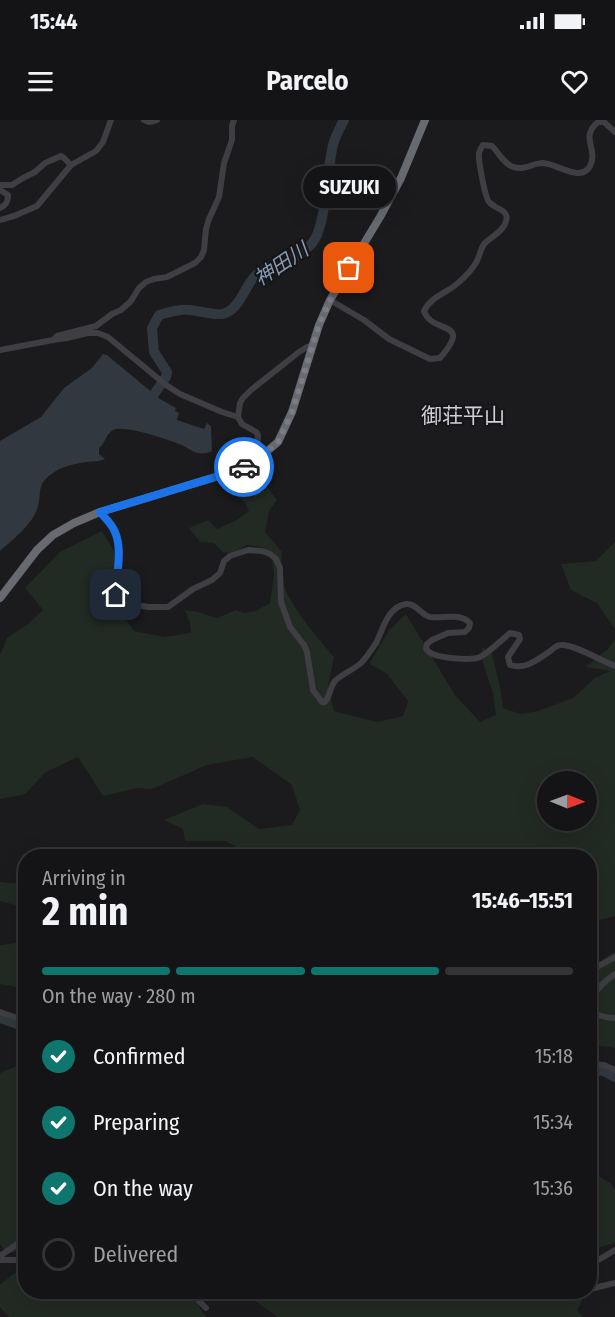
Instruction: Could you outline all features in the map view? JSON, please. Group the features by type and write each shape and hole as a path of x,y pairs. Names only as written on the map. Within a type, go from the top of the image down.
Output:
{"highway":[{"path":"0,598 37,550 53,535 74,523 100,512 232,472 259,458 278,442 292,412 319,325 330,300 386,207 401,178 425,120"}],"street":[{"path":"0,220 37,206 71,165 96,151 103,142 111,120"},
{"path":"144,120 153,122 157,120"},
{"path":"52,340 57,336 96,326 126,306 146,282 167,277 195,263 201,257 209,219 219,197 224,163 232,140 234,120"},
{"path":"330,300 364,320 389,339 430,359 440,358 452,342 453,334 449,329 428,319 424,311 429,302 459,282 476,264 483,246 507,220 505,212 489,203 485,192 479,159 483,145 492,146 513,167 520,168 542,163 558,166 574,173 582,173 590,168 592,162 589,133 594,125 604,122 615,132"},
{"path":"0,185 12,185 60,156 71,165"},
{"path":"0,190 8,195 8,200 0,208"},
{"path":"0,350 98,333 108,337 166,385 222,412 238,417"},
{"path":"259,458 258,435 242,424 238,417 240,403 251,390 299,352 307,346 312,346"},
{"path":"100,512 114,530 118,542 116,595 125,603 148,607 168,607 193,589 212,580 220,573 224,561 230,556 248,550 262,550 276,559 280,568 281,602 290,627 307,652 313,690 322,702 328,699 337,679 362,662 375,644 392,612 405,604 411,604 428,616 462,616 470,623 465,632 448,633 427,644 426,648 433,655 464,659 478,658 510,633 516,633 520,639 508,657 510,665 514,667 532,663 559,645 580,650 615,666"},
{"path":"597,967 615,957"},
{"path":"597,991 615,974"},
{"path":"0,1012 18,1019"},
{"path":"597,1015 615,1018"},
{"path":"597,1064 615,1070"},
{"path":"0,1258 18,1244"},
{"path":"597,1261 615,1250"},
{"path":"0,1258 18,1259"},
{"path":"597,1287 615,1283"},
{"path":"199,1299 206,1308"}],"shaded area":[{"path":"103,354 160,399 176,408 175,411 179,413 177,420 204,429 207,423 211,426 212,451 198,453 147,433 127,429 113,430 99,448 99,454 105,459 63,468 44,481 41,485 38,507 32,519 0,551 0,441 41,417 64,388 92,368"},
{"path":"258,475 277,500 269,511 265,532 282,552 281,576 289,597 303,619 334,657 328,686 334,711 378,722 403,716 408,701 386,673 369,664 390,629 406,614 455,695 480,722 496,715 493,693 483,663 482,647 492,654 503,708 521,714 538,711 573,698 595,678 610,671 585,667 608,649 615,639 615,916 597,920 597,849 240,849 225,841 185,841 183,829 164,820 203,804 227,807 259,829 292,825 300,810 292,785 253,757 207,765 152,789 137,788 103,796 78,757 46,772 25,794 0,799 0,655 7,638 28,624 43,610 25,588 60,552 102,531 116,554 110,597 134,631 164,637 191,633 185,610 217,618 236,610 244,613 256,611 270,603 274,575 272,560 262,547 247,545 233,554 223,552 214,543 200,542 189,528 208,520 217,529 237,520 249,511 245,502 228,491 242,477"},
{"path":"615,542 615,629 597,603 571,590 561,564 596,561"},
{"path":"0,882 18,883 18,907 0,901"},
{"path":"18,943 18,988 0,984 0,945"},
{"path":"615,952 615,1048 597,1045 597,963"},
{"path":"18,1066 18,1251 7,1254 0,1244 0,1073"},
{"path":"597,1175 610,1183 615,1190 615,1243 597,1248"},
{"path":"18,1272 18,1299 195,1299 206,1317 9,1317 0,1307 0,1285"},
{"path":"252,1299 583,1299 577,1310 583,1317 277,1317"}],"waterway":[{"name":"神田川","path":"150,400 167,372 154,352 152,328 159,315 182,310 218,314 228,312 237,304 254,277 265,270 290,261 313,242 321,223 333,145 344,120"},
{"path":"0,1018 18,1025"},
{"path":"597,1070 604,1071 615,1077"}],"way so far":[{"path":"244,467 278,442 292,412 319,325 330,300 349,268"}],"place":[{"name":"SUZUKI","path":"349,268"}],"district":[{"name":"御荘平山","path":"463,416"}],"route":[{"path":"116,595 118,542 114,530 100,512 244,467"}]}
